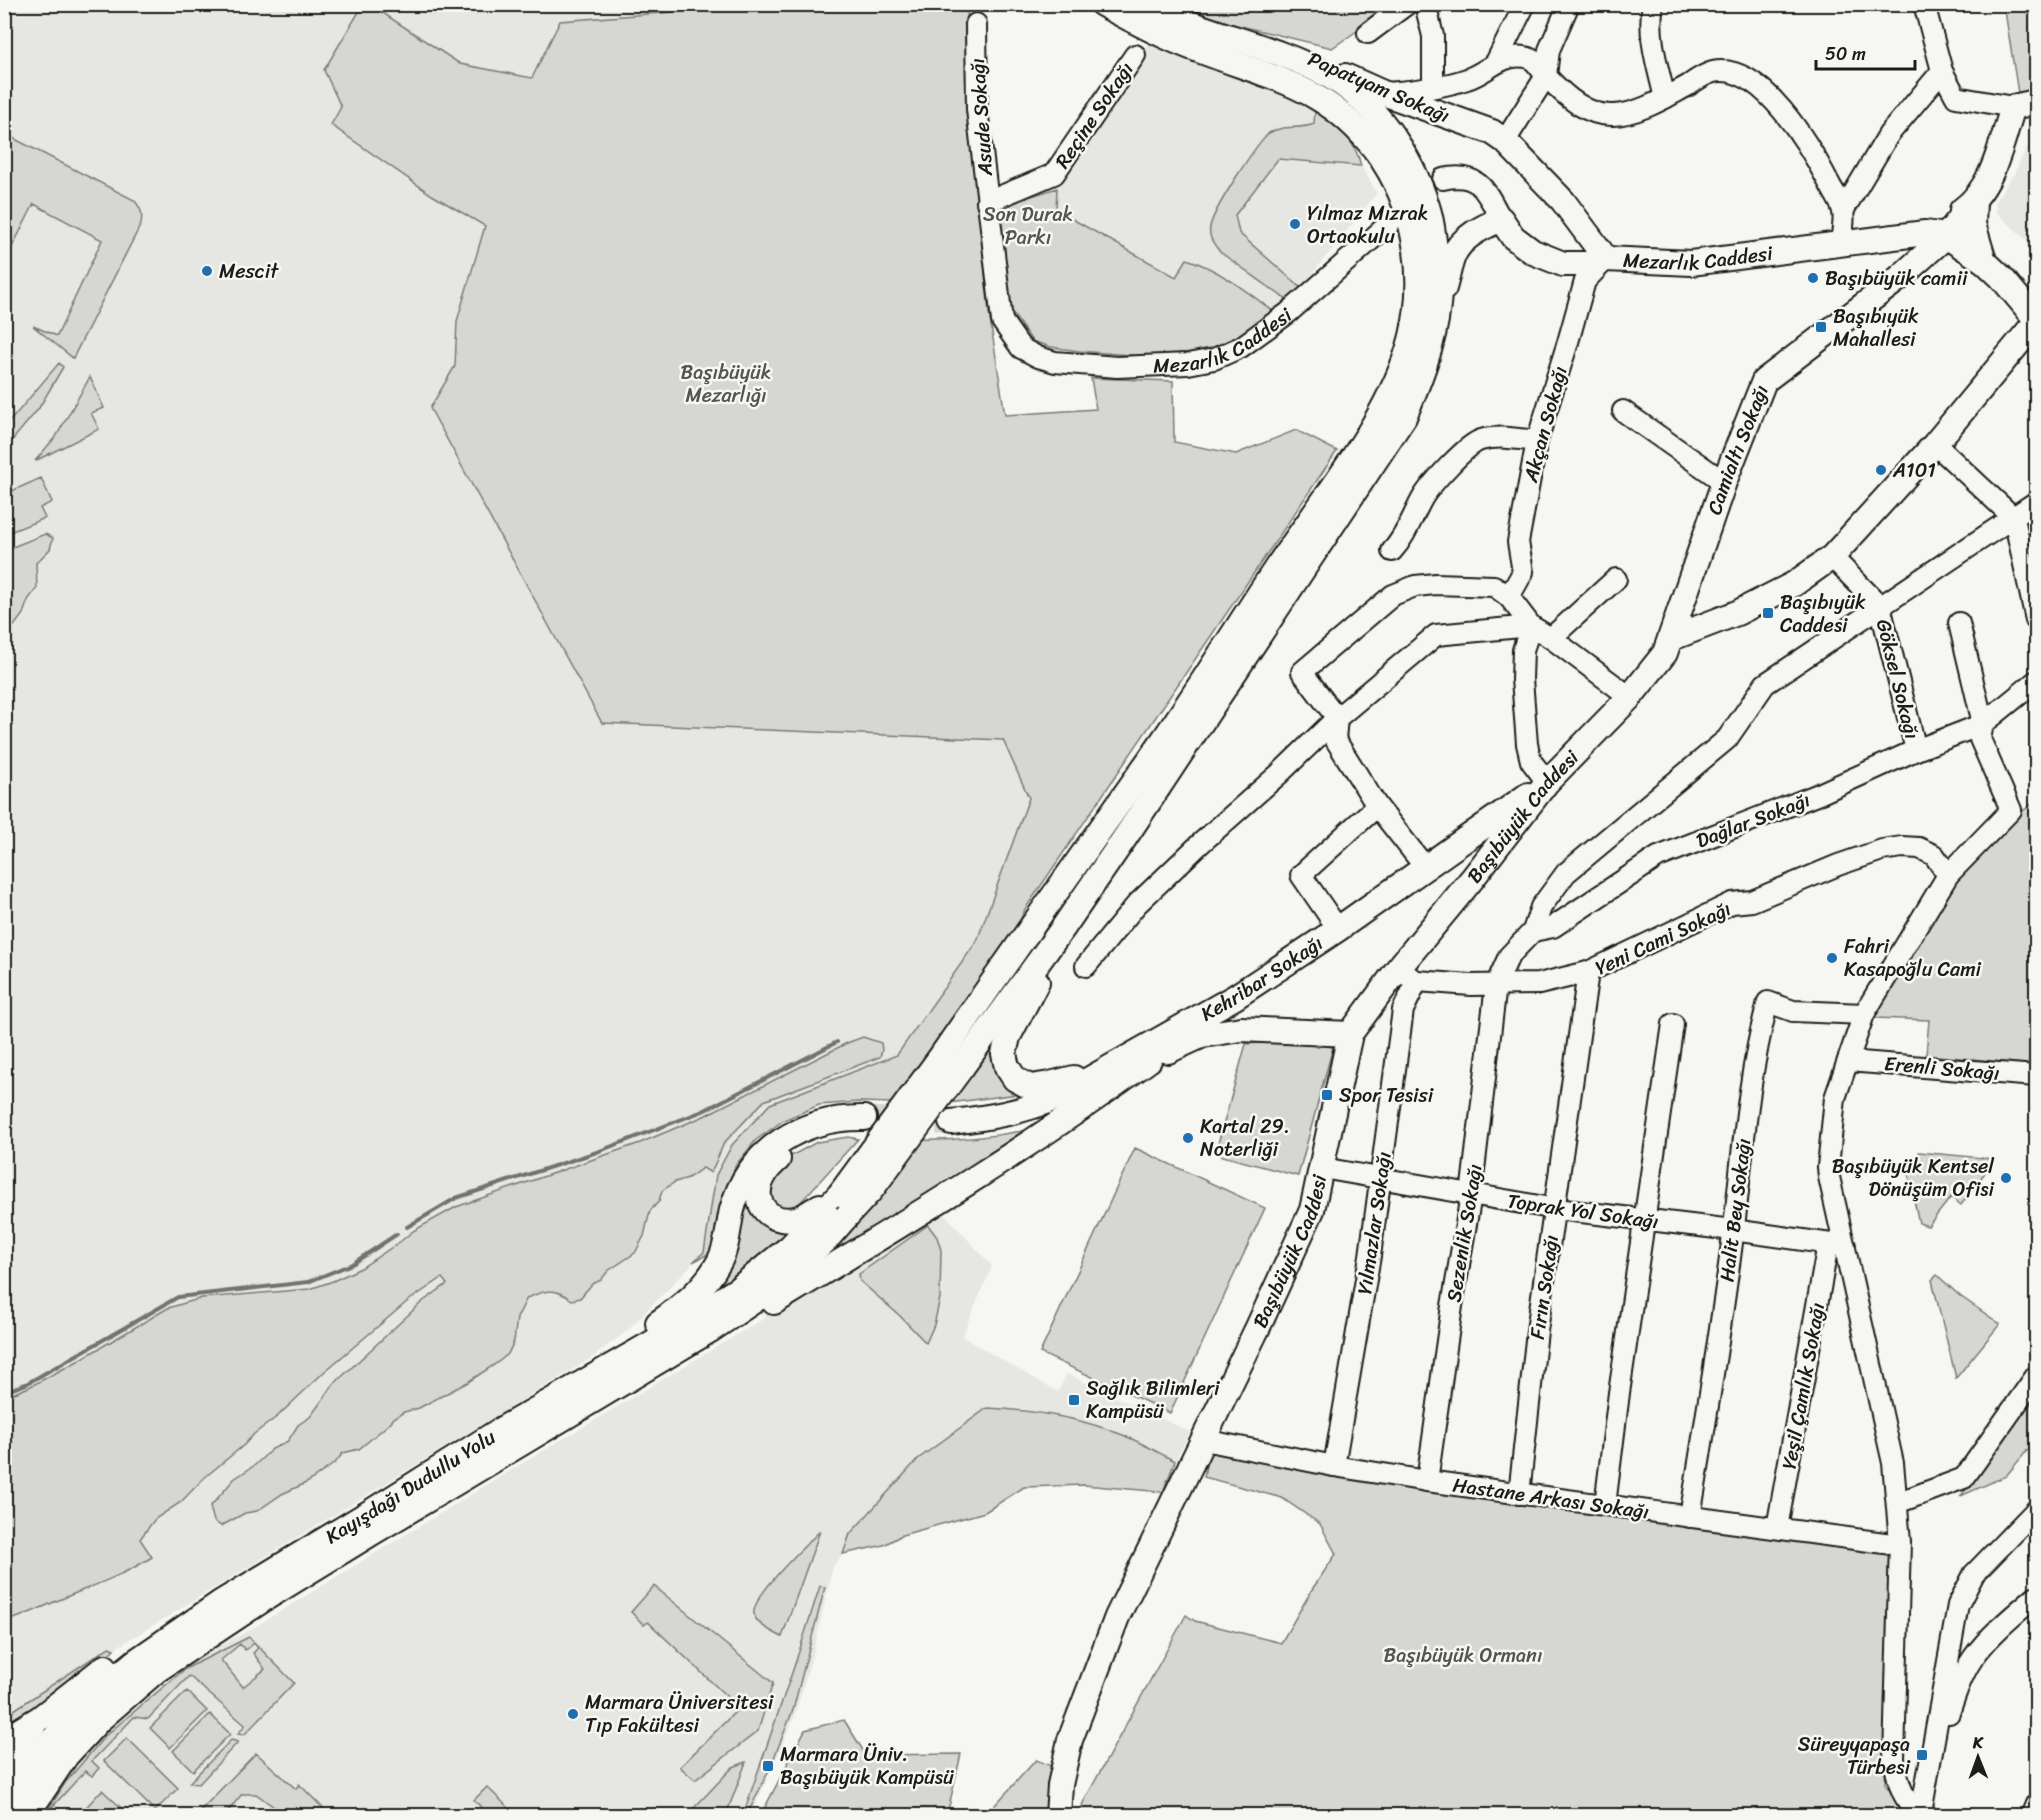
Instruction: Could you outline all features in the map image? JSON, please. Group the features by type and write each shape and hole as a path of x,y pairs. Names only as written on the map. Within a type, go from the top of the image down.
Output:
{"main road":[{"path":"952,1061 1024,936 1166,736 1358,448 1395,387 1412,337 1417,311 1419,274 1415,242 1397,183 1377,153 1344,116 1315,95 1281,79 1201,51 1102,4"},
{"path":"1146,4 1167,15 1300,62 1330,76 1368,107 1388,130 1417,180 1428,207 1437,269 1439,302"},
{"name":"Papatyam Sokağı","path":"1250,44 1283,48 1312,58 1383,93 1492,132 1505,141 1563,201 1606,259"},
{"path":"1672,638 1737,613 1794,584 1832,557 1935,444 2037,320 2001,277 1984,261 1935,235 1974,201 1990,176 2013,107 2037,102"},
{"path":"1974,201 1973,224 1984,261"},
{"path":"952,1061 1063,928 1404,417 1427,360 1439,302 1454,255 1462,241 1482,228 1507,228"},
{"name":"Mezarlık Caddesi","path":"1507,228 1533,252 1563,264 1589,264 1606,259 1691,263 1841,243 1935,235"},
{"name":"Camialtı Sokağı","path":"1672,638 1724,482 1764,381 1898,279 1935,235"},
{"path":"1841,243 1888,243 1898,255 1898,279"},
{"name":"Başıbüyük Caddesi","path":"1058,1815 1060,1785 1070,1740 1117,1617 1312,1210 1350,1034 1407,975 1472,879 1547,782 1630,697 1665,653 1672,638"},
{"name":"Kehribar Sokağı","path":"1145,1055 1338,930 1547,782"},
{"path":"1063,928 1008,1037 1004,1054 1007,1067 1015,1079 1030,1087 1082,1075 1203,1035 1241,1029 1350,1034"},
{"path":"1235,998 1231,1006 1232,1016 1241,1029"},
{"path":"949,1128 981,1132 1021,1124 1053,1111 1145,1055"},
{"path":"627,1382 726,1330 808,1281 1090,1104 1145,1055"},
{"name":"Kayışdağı Dudullu Yolu","path":"4,1808 62,1728 99,1691 136,1661 220,1603 502,1429 666,1335 738,1289 790,1247 840,1194 952,1061"},
{"name":"Kayışdağı Dudullu Yolu","path":"26,1815 66,1756 99,1720 157,1670 264,1599 627,1382 773,1288 825,1241 871,1190 952,1061"},
{"path":"562,1395 695,1294 720,1260 730,1229 732,1212 745,1176 777,1143 815,1124 842,1118 863,1124 825,1134 784,1153 765,1173 759,1186 759,1200 766,1213 775,1219 796,1220 840,1194"},
{"path":"4,1740 40,1718 101,1670 149,1640 220,1603"},
{"path":"4,1768 40,1718"}],"street":[{"path":"1368,33 1407,4"},
{"path":"1425,4 1433,36 1433,87"},
{"path":"1383,93 1433,87 1482,73 1496,62 1525,4"},
{"path":"1505,141 1546,76 1548,50 1569,4"},
{"path":"1653,4 1654,51 1665,98"},
{"path":"1924,4 1942,71 1956,97 2013,107"},
{"name":"Asude Sokağı","path":"976,24 977,109 1002,321 1021,348"},
{"name":"Reçine Sokağı","path":"987,202 1054,174 1135,55"},
{"path":"1496,62 1526,57 1538,63 1546,76 1573,102 1594,112 1613,115 1643,108 1714,72 1732,72 1749,79 1772,99 1796,128 1844,211"},
{"path":"1841,243 1844,211 1889,134 1942,71"},
{"name":"Mezarlık Caddesi","path":"1443,179 1454,176 1475,181 1486,191 1507,228"},
{"name":"Mezarlık Caddesi","path":"1021,348 1038,357 1055,362 1118,367 1188,364 1214,359 1241,347 1288,313 1390,223"},
{"name":"Akçan Sokağı","path":"1509,597 1522,572 1518,542 1537,441 1586,281 1606,259"},
{"path":"1623,411 1724,482"},
{"path":"1392,551 1402,541 1423,497 1449,465 1479,440 1504,438 1537,441"},
{"path":"1935,444 2014,518 2037,620"},
{"path":"1533,931 1540,907 1566,873 1727,739 1765,684 2037,502"},
{"name":"Göksel Sokağı","path":"1832,557 1880,606 1916,750"},
{"path":"1551,638 1616,579"},
{"path":"1425,867 1377,806 1335,738 1337,718 1302,672 1393,595 1415,586 1436,584 1494,586 1509,597 1531,626 1551,638 1630,697"},
{"path":"1959,623 1983,724 1980,739 2011,810 1948,875 1864,1014 1835,1098 1828,1167 1837,1245 1893,1463 1899,1545 1894,1760 1898,1785 1910,1806 1924,1814 1958,1605 1974,1574 2037,1510"},
{"path":"1086,966 1137,904 1201,843 1279,774 1337,718 1437,635 1531,626"},
{"path":"1531,626 1523,650 1522,679 1527,744 1531,761 1547,782"},
{"name":"Dağlar Sokağı","path":"1533,931 1553,927 1658,857 1819,794 1916,750 1983,724 2037,681"},
{"path":"1338,930 1301,875 1377,806"},
{"name":"Yeni Cami Sokağı","path":"1407,975 1496,985 1539,984 1588,972 1732,903 1752,901 1838,865 1881,850 1902,847 1919,848 1934,855 1948,875"},
{"name":"Sezenlik Sokağı","path":"1427,1481 1452,1306 1471,1195 1496,985 1509,956 1533,931"},
{"name":"Fırın Sokağı","path":"1519,1494 1537,1330 1588,972"},
{"name":"Yılmazlar Sokağı","path":"1334,1466 1382,1178 1407,975"},
{"name":"Halit Bey Sokağı","path":"1690,1517 1711,1392 1748,1096 1757,1041 1768,1002 1793,1011 1864,1014"},
{"path":"1605,1505 1673,1024"},
{"name":"Erenli Sokağı","path":"1848,1061 2037,1076"},
{"name":"Toprak Yol Sokağı","path":"1322,1168 1556,1209 1837,1245"},
{"name":"Yeşil Çamlık Sokağı","path":"1777,1528 1837,1245"},
{"path":"1897,1503 1964,1478 2037,1376"},
{"name":"Hastane Arkası Sokağı","path":"1200,1447 1519,1494 1899,1545"},
{"path":"1935,1740 1948,1717 1957,1690 1973,1658 2008,1619 2037,1596"},
{"path":"2031,1815 2037,1804"}],"shaded area":[{"path":"5,5 363,5 324,70 341,107 432,195 485,226 457,321 455,366 431,408 602,723 1003,740 1029,799 977,942 897,1055 770,1104 716,1175 704,1252 627,1331 590,1359 114,1649 109,1647 5,1716"},
{"path":"371,5 674,5 673,12 560,21 532,78 460,64"},
{"path":"1153,37 1265,81 1315,110 1353,145 1361,166 1377,193 1301,288 1254,329 1194,353 1143,356 1051,347 1057,188"},
{"path":"2036,129 2036,249 1996,212 1995,201 2014,174"},
{"path":"939,1208 992,1266 962,1337 1058,1392 1067,1374 1190,1432 1175,1461 1120,1434 1059,1415 1022,1409 987,1408 850,1534 843,1554 833,1566 814,1650 794,1718 751,1815 42,1816 64,1781 103,1734 182,1665 248,1631 793,1301"}],"green space":[{"name":"Başıbüyük Mezarlığı","path":"674,4 967,5 970,126 989,313 1005,415 1096,409 1091,378 1173,381 1174,442 1236,454 1296,430 1337,451 1025,909 1020,920 893,1103 859,1102 819,1105 784,1120 756,1140 736,1165 722,1198 710,1253 693,1262 704,1252 716,1175 732,1145 770,1104 897,1055 977,941 1029,798 1003,740 602,723 430,408 455,366 457,321 485,226 432,195 331,125 341,107 324,70 363,5 371,5 460,64 532,78 560,21 673,12"},
{"path":"1170,5 1395,5 1332,48 1216,20"},
{"path":"2004,5 2036,5 2036,91 2018,93"},
{"path":"1315,110 1331,121 1350,140 1361,166 1278,159 1235,215 1239,233 1301,288 1287,300 1220,252 1211,238 1210,227 1226,193 1263,139 1274,130 1314,124"},
{"path":"5,134 134,200 141,211 141,224 73,358 33,326 57,336 102,240 34,204 5,261"},
{"name":"Son Durak Parkı","path":"1057,188 1056,210 1176,277 1187,259 1211,269 1273,311 1254,329 1212,351 1143,356 1079,351 1051,347 1032,341 1010,310 1000,220 1002,212 1016,201"},
{"path":"59,363 63,367 39,408 5,449 5,427"},
{"path":"90,377 104,408 91,413 99,429 35,461 57,435"},
{"path":"41,478 52,502 40,508 45,518 5,534 5,494"},
{"path":"45,534 53,538 50,549 36,563 37,588 28,600 23,614 5,638 5,550"},
{"path":"2036,800 2036,1065 1926,1055 1929,1020 1875,1018 1869,1009 1960,875 2003,828"},
{"path":"863,1037 881,1043 880,1057 764,1101 724,1143 711,1173 703,1168 662,1191 659,1201 650,1211 644,1236 635,1253 608,1271 601,1280 592,1284 580,1298 572,1300 560,1293 550,1291 527,1298 517,1318 514,1341 508,1354 497,1363 468,1382 419,1408 404,1412 394,1418 359,1449 343,1453 335,1463 308,1482 282,1494 257,1511 245,1513 221,1526 214,1521 210,1507 234,1479 255,1465 272,1449 288,1441 298,1425 310,1417 334,1384 422,1302 447,1284 442,1278 408,1301 204,1478 181,1502 155,1519 140,1539 152,1557 116,1576 5,1622 5,1397 76,1362 168,1308 202,1298 310,1289 333,1281 361,1268 413,1231 456,1207 640,1143 702,1117"},
{"path":"1293,1041 1333,1047 1298,1176 1215,1154 1246,1044"},
{"path":"989,1042 991,1057 997,1070 1018,1089 1018,1094 941,1104"},
{"path":"1028,1130 797,1279 918,1140 973,1138"},
{"path":"848,1137 858,1139 799,1204 788,1209 780,1209 765,1195 789,1157 817,1142"},
{"path":"1135,1148 1265,1208 1170,1413 1040,1353"},
{"path":"1919,1152 1995,1159 1961,1205 1951,1197 1928,1226 1919,1223 1907,1159 1917,1159"},
{"path":"743,1192 768,1225 776,1231 791,1231 733,1279 703,1298"},
{"path":"928,1225 937,1237 941,1250 940,1298 934,1325 926,1343 900,1316 860,1281 859,1274"},
{"path":"1937,1275 1960,1296 2000,1324 1956,1378 1932,1280"},
{"path":"2036,1394 2036,1440 2006,1476 1961,1496"},
{"path":"987,1408 1038,1413 1088,1423 1141,1443 1175,1461 1163,1492 1084,1485 1024,1487 985,1512 902,1535 884,1545 843,1554 850,1534 918,1459"},
{"name":"Başıbüyük Ormanı","path":"1209,1447 1896,1549 1885,1784 1908,1815 1079,1816 1083,1803 1186,1615 1195,1621 1281,1643 1336,1554 1320,1524 1282,1498 1204,1477"},
{"path":"820,1531 782,1637 758,1622 754,1614 755,1606 781,1571"},
{"path":"654,1586 773,1683 758,1731 695,1780 680,1767 739,1708 648,1622 644,1625 631,1612"},
{"path":"820,1586 825,1587 793,1710 770,1768 747,1815 743,1815 795,1664"},
{"path":"249,1637 294,1683 244,1735 238,1734 245,1725 189,1676 148,1719 134,1717 92,1761 99,1768 92,1776 85,1771 45,1815 65,1783 105,1736 185,1669","holes":["254,1643 258,1648 253,1653 265,1669 243,1687 221,1660 240,1644 245,1650"]},
{"path":"109,1647 114,1649 102,1661 5,1731 5,1716"},
{"path":"187,1691 207,1711 170,1748 150,1728"},
{"path":"210,1714 230,1734 193,1771 173,1751"},
{"path":"844,1720 866,1755 961,1754 947,1815 761,1815 805,1730"},
{"path":"127,1738 178,1788 155,1811 104,1761"},
{"path":"231,1740 238,1742 199,1784 189,1783"},
{"path":"256,1753 296,1789 299,1784 330,1815 285,1815 256,1794 242,1794 225,1815 196,1815"},
{"path":"1036,1760 1054,1767 1046,1815 985,1816"},
{"path":"746,1762 726,1815 698,1815 691,1811 733,1767"},
{"path":"487,1787 516,1815 489,1815 474,1800"},
{"path":"102,1790 129,1815 79,1815"}],"waterway":[{"path":"407,1227 456,1198 597,1152 703,1111 837,1042"},
{"path":"4,1392 26,1384 178,1297 308,1282 352,1264 397,1234"}],"tunnel":[{"path":"864,1118 931,1123 951,1122"}],"place":[{"name":"Yılmaz Mızrak Ortaokulu","path":"1295,224"},
{"name":"Mescit","path":"207,271"},
{"name":"Başıbüyük camii","path":"1813,278"},
{"name":"Başıbıyük Mahallesi","path":"1821,327"},
{"name":"A101","path":"1881,470"},
{"name":"Başıbıyük Caddesi","path":"1768,613"},
{"name":"Fahri Kasapoğlu Cami","path":"1832,958"},
{"name":"Spor Tesisi","path":"1327,1095"},
{"name":"Kartal 29. Noterliği","path":"1188,1138"},
{"name":"Başıbüyük Kentsel Dönüşüm Ofisi","path":"2006,1178"},
{"name":"Sağlık Bilimleri Kampüsü","path":"1074,1400"},
{"name":"Marmara Üniversitesi Tıp Fakültesi","path":"573,1714"},
{"name":"Süreyyapaşa Türbesi","path":"1922,1755"},
{"name":"Marmara Üniv. Başıbüyük Kampüsü","path":"768,1766"}]}
